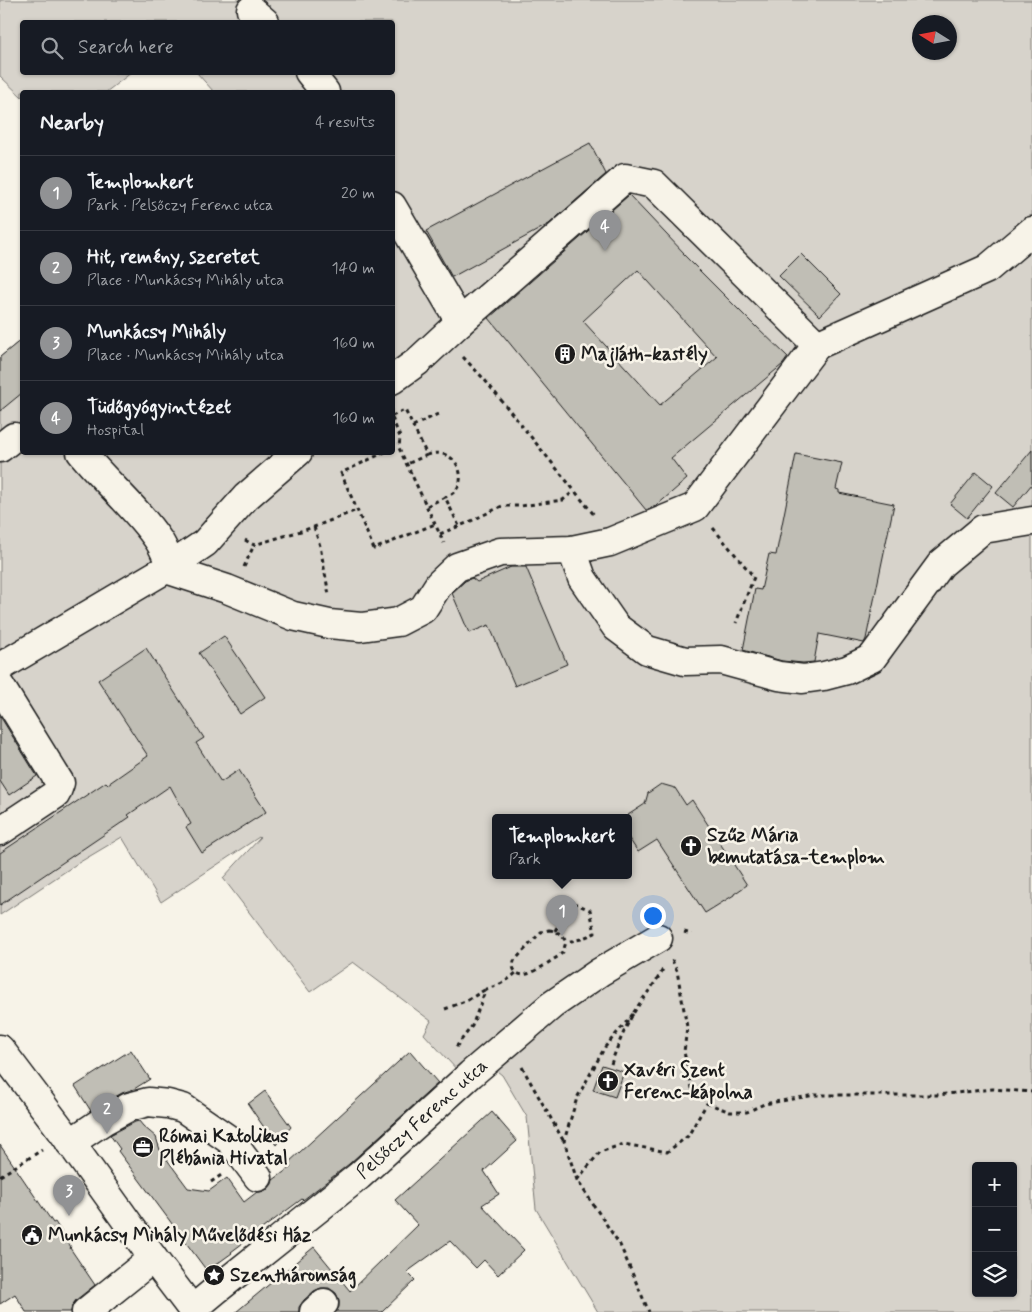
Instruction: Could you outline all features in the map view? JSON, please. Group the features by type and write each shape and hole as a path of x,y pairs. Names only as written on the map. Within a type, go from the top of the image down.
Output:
{"street":[{"path":"311,75 323,90"},
{"path":"395,378 416,362 625,178 654,184 817,345"},
{"path":"395,212 452,329"},
{"path":"168,568 227,589 293,616 329,624 361,627 398,622 423,609 439,584 457,567 500,552 572,550 610,542 695,507 817,345 987,269 1032,232"},
{"path":"83,455 124,498 160,542 168,568"},
{"path":"0,831 56,794 60,783 2,666 168,568 205,543 246,497 295,455"},
{"path":"572,550 582,578 616,627 647,650 685,661 721,660 779,676 803,679 847,670 872,658 941,564 984,529 1032,521"},
{"name":"Pelsőczy Ferenc utca","path":"193,1311 216,1290 359,1176 471,1074 552,1005 600,972 664,947"},
{"path":"0,1049 193,1311"},
{"path":"67,1139 129,1107 148,1102 168,1104 182,1108 231,1141 258,1177"},
{"path":"86,1312 153,1258"}],"path":[{"path":"452,329 484,379 599,520 610,542"},
{"path":"395,415 405,410 426,455"},
{"path":"413,426 438,414"},
{"path":"395,424 400,437 398,448 443,541"},
{"path":"407,464 426,455 438,453 445,454 458,467 460,474 458,486 450,496 427,506"},
{"path":"379,455 341,473 374,549 435,524"},
{"path":"440,534 502,506 521,506 562,500 574,491"},
{"path":"445,497 459,526"},
{"path":"695,507 754,577 736,623"},
{"path":"264,542 314,527 357,510"},
{"path":"314,527 320,546 333,614 329,624"},
{"path":"555,930 561,918 576,904 590,910 595,934 566,942"},
{"path":"516,973 513,968 514,961 541,932 555,930 566,942"},
{"path":"516,973 528,974 559,956 563,952 566,942"},
{"path":"564,1141 577,1098 605,1047 633,1014 659,978 664,947"},
{"path":"677,971 687,1028 684,1052 692,1088 707,1104 730,1112 747,1112 764,1104 815,1095 937,1095 993,1089 1032,1092"},
{"path":"446,1009 468,1000 486,989 497,986 516,973"},
{"path":"454,1051 472,1026 486,989"},
{"path":"611,1064 617,1046 633,1014"},
{"path":"508,1043 564,1141 578,1180 620,1244 649,1312"},
{"path":"578,1180 600,1152 624,1144 667,1152 688,1136 707,1104"},
{"path":"0,1176 67,1139"},
{"path":"211,1182 224,1173"}],"shaded area":[{"path":"0,0 1032,0 1032,1312 598,1312 536,1209 527,1117 502,1075 476,1055 458,1071 424,1034 431,1021 353,962 310,992 223,878 259,837 161,902 122,837 75,865 0,915 0,357 20,341 20,455 395,455 395,90 212,90 199,75 395,75 395,20 20,20 20,75 128,75 109,90 20,90 20,95 0,76"}],"building":[{"path":"590,143 606,174 549,224 452,277 426,231"},
{"name":"Majláth-kastély","path":"629,195 683,254 788,357 783,364 671,458 687,479 656,506 646,510 489,318","holes":["638,270 717,357 660,405 583,321"]},
{"path":"801,254 841,294 820,316 779,276"},
{"path":"20,341 20,395 0,411 0,357"},
{"path":"1032,450 1032,484 1013,507 996,493"},
{"path":"796,454 842,463 836,489 839,490 839,493 894,504 864,643 819,634 814,662 803,663 782,661 743,650 755,589 761,590 769,554 776,555"},
{"path":"976,472 993,486 967,518 950,504"},
{"path":"511,567 526,567 567,664 515,686 489,625 469,633 452,593 465,581 472,578 477,582"},
{"path":"224,636 265,697 240,714 199,653"},
{"path":"146,648 204,738 196,743 221,782 239,770 266,812 202,853 186,827 191,824 170,786 128,815 130,817 0,905 0,853 148,756 98,680"},
{"path":"0,716 37,776 9,795 0,781"},
{"name":"Szűz Mária bemutatása-templom","path":"661,784 675,788 686,805 692,800 747,885 705,913 657,840 638,852 632,843 632,814 630,814 645,804 648,793"},
{"path":"131,1050 150,1079 91,1111 75,1086"},
{"path":"410,1051 438,1083 349,1164 207,1271 118,1151 120,1149 110,1135 139,1121 156,1137 160,1150 188,1188 209,1191 227,1178 244,1202 257,1192 268,1189 273,1180 291,1167 288,1163"},
{"name":"Xavéri Szent Ferenc-kápolna","path":"602,1065 624,1072 615,1097 593,1090"},
{"path":"265,1091 291,1127 276,1145 248,1104"},
{"path":"492,1112 517,1141 484,1171 499,1194 482,1205 524,1250 498,1275 484,1260 476,1268 450,1241 407,1272 415,1280 382,1312 336,1312 339,1307 339,1300 336,1293 329,1288 321,1288 314,1291 304,1300 299,1307 299,1312 236,1312 314,1247 350,1291 418,1225 395,1200"},
{"name":"Munkácsy Mihály Művelődési Ház","path":"0,1145 53,1223 55,1222 95,1285 76,1300 71,1312 26,1312 15,1294 0,1304"}],"place":[{"name":"Tüdőgyógyintézet","path":"605,251"},
{"name":"Majláth-kastély","path":"565,354"},
{"name":"Szűz Mária bemutatása-templom","path":"691,846"},
{"name":"Templomkert","path":"562,936"},
{"name":"Xavéri Szent Ferenc-kápolna","path":"608,1081"},
{"name":"Hit, remény, szeretet","path":"107,1134"},
{"name":"Római Katolikus Plébánia Hivatal","path":"143,1147"},
{"name":"Munkácsy Mihály","path":"69,1216"},
{"name":"Munkácsy Mihály Művelődési Ház","path":"32,1235"},
{"name":"Szentháromság","path":"214,1275"}]}
